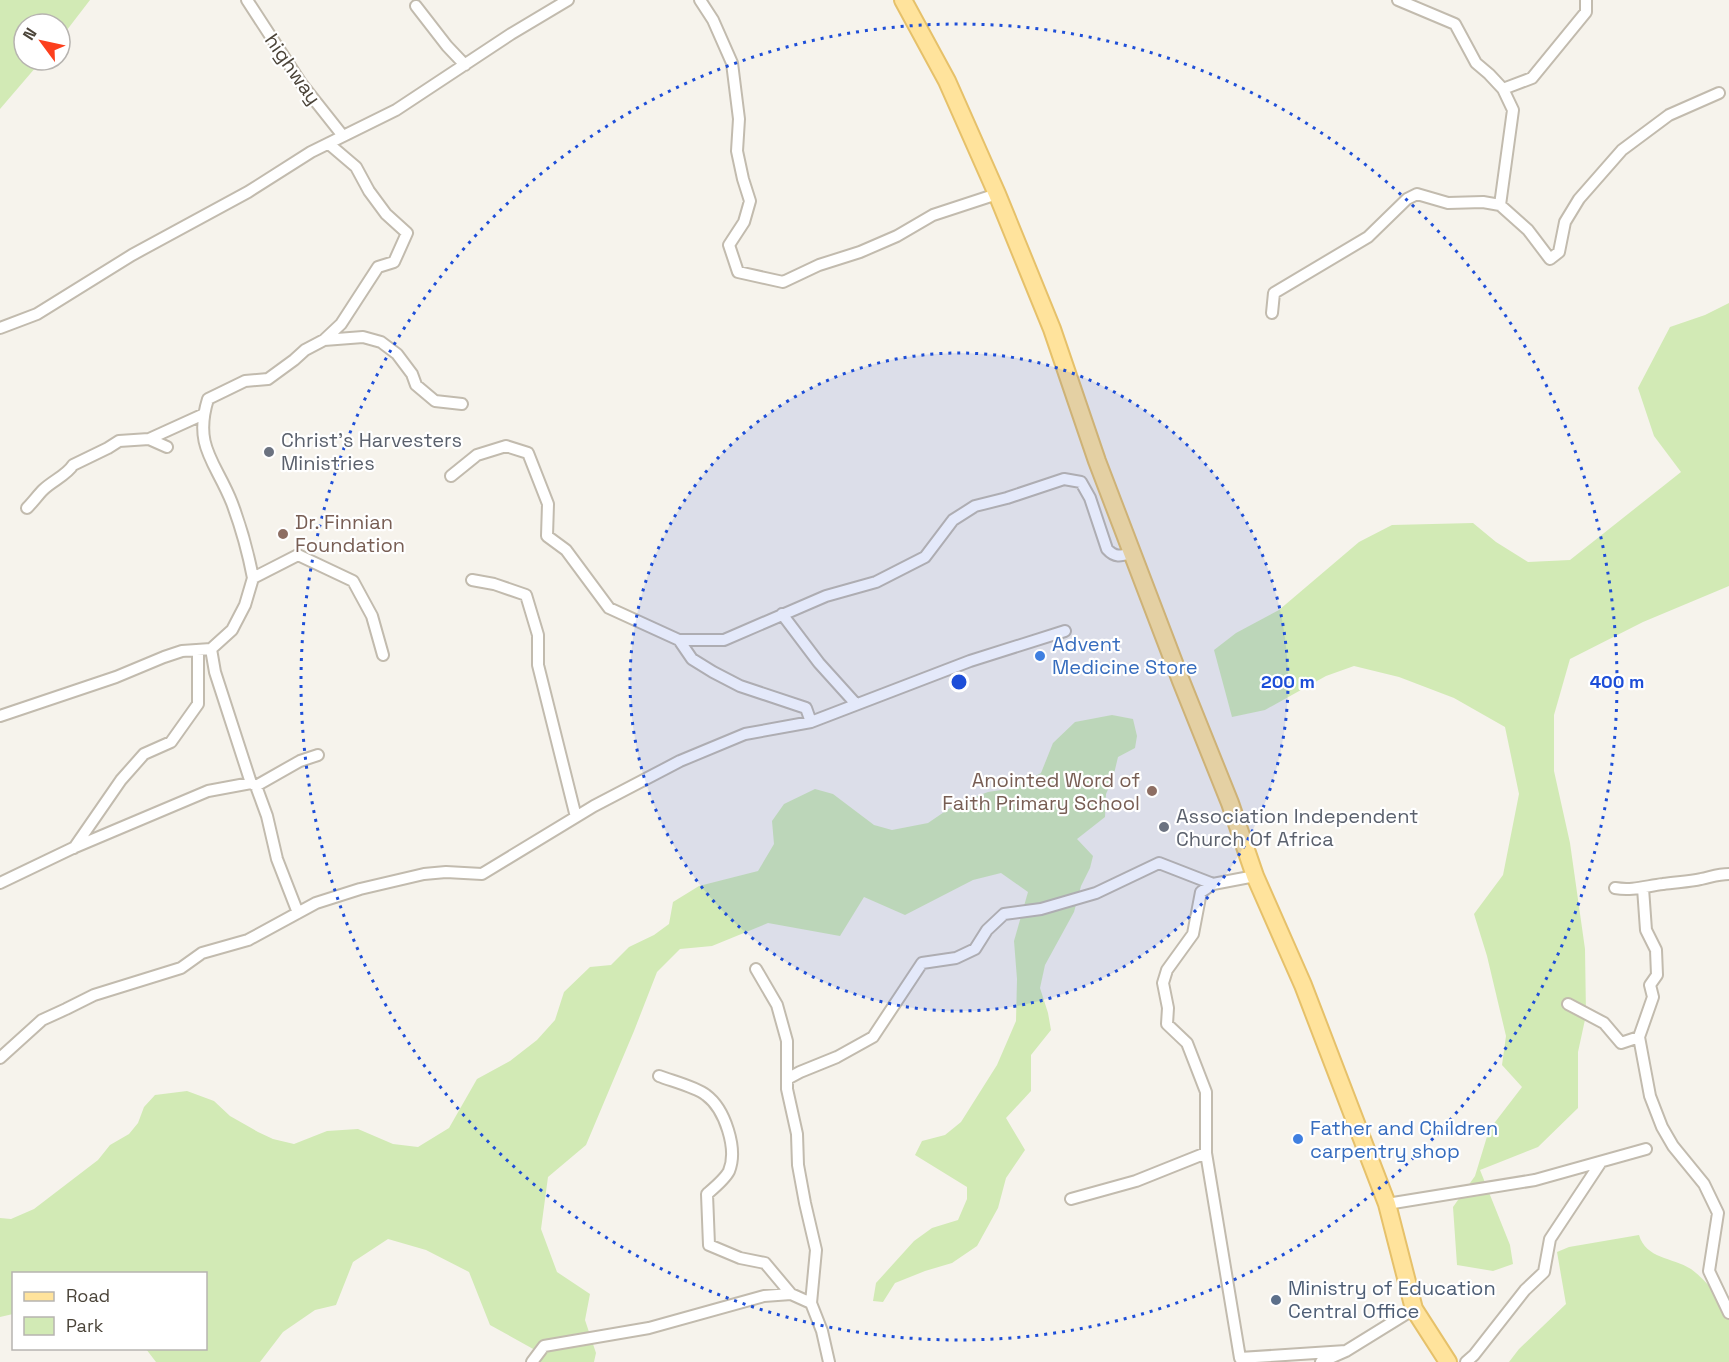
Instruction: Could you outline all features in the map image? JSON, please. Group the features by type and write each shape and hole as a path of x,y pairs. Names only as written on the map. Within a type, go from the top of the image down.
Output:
{"main road":[{"path":"903,0 947,81 997,194 1052,329 1093,451 1209,755 1230,803 1255,876 1303,985 1387,1204 1414,1309 1448,1362"}],"street":[{"name":"highway","path":"247,0 301,83 343,136"},
{"path":"0,328 36,314 132,255 248,192 311,152 396,110 511,34 568,0"},
{"path":"700,0 713,20 732,63 739,119 737,151 742,179 750,201 744,222 729,245 738,272 783,282 819,265 860,252 897,236 933,214 997,194"},
{"path":"1398,0 1455,24 1476,63 1503,89 1513,110 1500,205"},
{"path":"1503,89 1532,78 1586,12 1586,0"},
{"path":"416,6 447,46 465,64"},
{"path":"1272,313 1274,293 1368,237 1407,199 1417,194 1449,203 1483,202 1500,205 1528,230 1550,259 1559,252 1565,222 1579,199 1622,150 1669,115 1719,93"},
{"path":"0,716 116,677 182,651 211,649 232,630 245,605 253,578 228,493 205,448 204,414 208,399 245,381 268,379 304,350 324,340 341,324 378,267 394,262 407,233 386,214 369,191 356,167 329,144"},
{"path":"324,340 363,337 381,342 397,354 412,374 416,385 435,401 462,404"},
{"path":"27,508 43,490 60,475 69,471 73,465 119,441 148,439 204,414"},
{"path":"148,439 167,447"},
{"path":"451,476 477,455 506,446 528,453 548,504 547,536 566,550 609,608 679,640 724,640 826,596 876,582 925,557 952,520 975,506 1064,479 1081,482 1090,498 1107,549 1112,555 1132,553"},
{"path":"253,578 298,555 353,581 372,616 383,655"},
{"path":"472,580 494,584 526,596 538,635 538,665 576,817"},
{"path":"782,614 819,663 856,704"},
{"path":"0,1058 42,1020 94,995 181,968 202,953 248,940 316,903 360,889 424,874 446,872 482,874 576,817 680,761 746,734 811,722 970,661 1065,631"},
{"path":"679,640 692,659 740,686 806,708 811,722"},
{"path":"211,649 215,672 269,825 277,859 298,913"},
{"path":"73,848 136,762 144,754 171,742 198,704 198,651"},
{"path":"0,883 73,848 208,791 254,784 300,760 318,755"},
{"path":"787,1079 837,1057 873,1037 922,963 956,958 975,949 987,930 1004,914 1041,909 1096,893 1159,862 1213,884"},
{"path":"1615,888 1628,890 1701,879 1717,874 1729,874"},
{"path":"1255,876 1213,884 1201,892 1193,934 1167,970 1163,983 1168,1008 1167,1024 1187,1043 1206,1092 1206,1153 1240,1358 1346,1351"},
{"path":"1643,888 1646,930 1656,950 1657,975 1650,985 1653,997 1639,1036 1650,1096 1662,1127 1673,1146 1704,1184 1718,1213 1709,1271 1729,1313"},
{"path":"756,969 777,1005 787,1041 787,1089 797,1134 798,1165 816,1250 811,1303 822,1331 829,1362"},
{"path":"1568,1004 1604,1023 1621,1043 1639,1036"},
{"path":"659,1076 705,1094 719,1109 726,1125 733,1155 728,1173 707,1194 709,1245 740,1258 765,1263 791,1294 811,1303"},
{"path":"1387,1204 1535,1180 1646,1149"},
{"path":"1071,1200 1136,1181 1206,1153"},
{"path":"1466,1362 1525,1290 1544,1272 1550,1239 1601,1161"},
{"path":"532,1362 544,1346 649,1328 764,1296 791,1294"},
{"path":"1322,1362 1346,1351 1414,1309"}],"green space":[{"path":"0,0 90,0 72,23 72,12 12,12 12,72 32,72 0,109"},
{"path":"1729,303 1729,586 1643,622 1570,659 1554,715 1554,771 1570,843 1585,949 1586,1015 1578,1052 1578,1108 1538,1147 1480,1170 1510,1245 1513,1264 1493,1271 1457,1265 1453,1207 1475,1176 1489,1130 1522,1087 1502,1065 1506,1036 1487,956 1474,914 1503,875 1519,794 1505,727 1454,698 1399,677 1354,666 1326,676 1265,710 1232,717 1214,650 1236,633 1279,610 1359,542 1392,525 1473,523 1496,542 1528,562 1570,560 1681,472 1654,436 1638,388 1670,327 1705,315"},
{"path":"1112,715 1133,719 1137,736 1135,748 1118,757 1106,794 1105,817 1077,839 1093,856 1074,912 1045,965 1040,988 1051,1030 1031,1055 1031,1091 1006,1118 1025,1150 1006,1178 998,1208 977,1246 952,1263 895,1283 883,1302 873,1301 876,1283 914,1241 932,1228 958,1220 967,1199 967,1187 915,1155 922,1141 945,1135 961,1122 997,1065 1016,1021 1017,979 1014,941 1028,892 1001,873 973,880 905,915 864,897 840,936 768,923 712,946 680,949 657,972 586,1145 548,1177 541,1229 557,1272 590,1294 585,1320 596,1353 594,1362 536,1362 535,1350 490,1325 469,1272 426,1250 388,1239 353,1262 336,1305 315,1310 283,1332 260,1362 156,1362 147,1350 207,1350 207,1272 12,1272 12,1314 0,1317 0,1218 11,1219 34,1209 98,1160 110,1145 129,1134 138,1123 144,1107 155,1095 187,1091 214,1101 230,1116 258,1132 273,1139 294,1144 327,1131 358,1129 393,1144 418,1147 449,1128 477,1079 510,1061 537,1040 555,1020 564,992 590,967 611,965 629,947 654,935 669,924 673,902 699,886 758,871 774,844 772,821 784,804 815,789 833,794 874,825 892,830 928,823 956,804 988,792 1014,788 1041,773 1053,743 1075,722"},
{"path":"1639,1235 1647,1249 1691,1269 1718,1297 1729,1316 1729,1362 1509,1362 1519,1349 1566,1304 1557,1252 1569,1247"}],"place":[{"name":"Christ's Harvesters Ministries","path":"269,452"},
{"name":"Dr. Finnian Foundation","path":"283,534"},
{"name":"Advent Medicine Store","path":"1040,656"},
{"name":"Anointed Word of Faith Primary School","path":"1152,791"},
{"name":"Association Independent Church Of Africa","path":"1164,827"},
{"name":"Father and Children carpentry shop","path":"1298,1139"},
{"name":"Ministry of Education Central Office","path":"1276,1300"}]}
